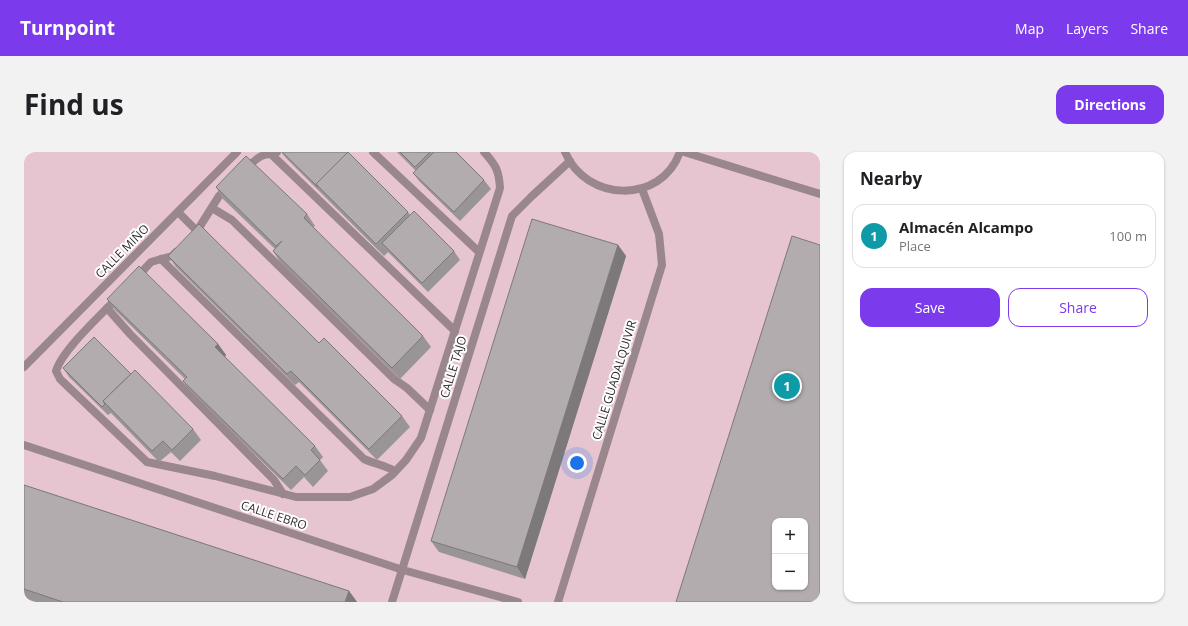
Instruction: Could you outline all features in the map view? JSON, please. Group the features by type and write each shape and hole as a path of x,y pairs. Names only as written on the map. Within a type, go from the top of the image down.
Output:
{"street":[{"name":"CALLE MIÑO","path":"24,368 238,152"},
{"path":"373,152 479,252"},
{"path":"182,246 172,256 151,262 79,338 59,363 56,371 60,379 147,462 215,476 296,497 350,497 374,489 406,460 421,438 500,188 499,175 493,162 484,152"},
{"path":"565,152 578,172 596,186 619,192 642,189 662,178 677,160 680,152"},
{"path":"684,152 820,194"},
{"path":"178,212 195,234 219,196 253,161 262,155 274,153 455,331"},
{"name":"CALLE TAJO","path":"392,602 512,216 570,161"},
{"name":"CALLE GUADALQUIVIR","path":"558,602 662,265 659,234 642,189"},
{"path":"212,208 232,220 394,379 407,388 430,410"},
{"path":"161,259 364,459 375,464 384,465 395,471"},
{"path":"107,308 163,368 274,480 283,494"},
{"name":"CALLE EBRO","path":"24,445 403,570 518,602"}],"shaded area":[{"path":"24,152 820,152 820,602 24,602"}],"building":[{"path":"282,152 348,152 316,184 318,187"},
{"path":"348,152 408,212 376,244 316,184"},
{"path":"400,152 430,152 415,167"},
{"path":"434,152 456,152 484,180 454,212 413,173"},
{"path":"246,156 307,214 304,218 423,336 392,368 273,251 282,241 276,246 216,187"},
{"path":"414,211 454,251 422,283 382,243"},
{"path":"532,219 618,245 517,567 431,541"},
{"path":"199,224 319,343 324,338 402,416 369,449 291,371 287,374 168,256"},
{"path":"792,236 820,245 820,602 676,602"},
{"path":"139,266 218,344 215,347 315,446 311,450 320,460 305,475 296,466 283,479 183,381 187,377 107,299"},
{"path":"94,337 131,374 103,401 105,404 102,407 63,368"},
{"path":"135,370 193,429 172,450 163,441 152,451 103,401"},
{"path":"24,485 349,591 345,602 63,602 24,589"}],"place":[{"name":"Almacén Alcampo","path":"787,386"}]}
